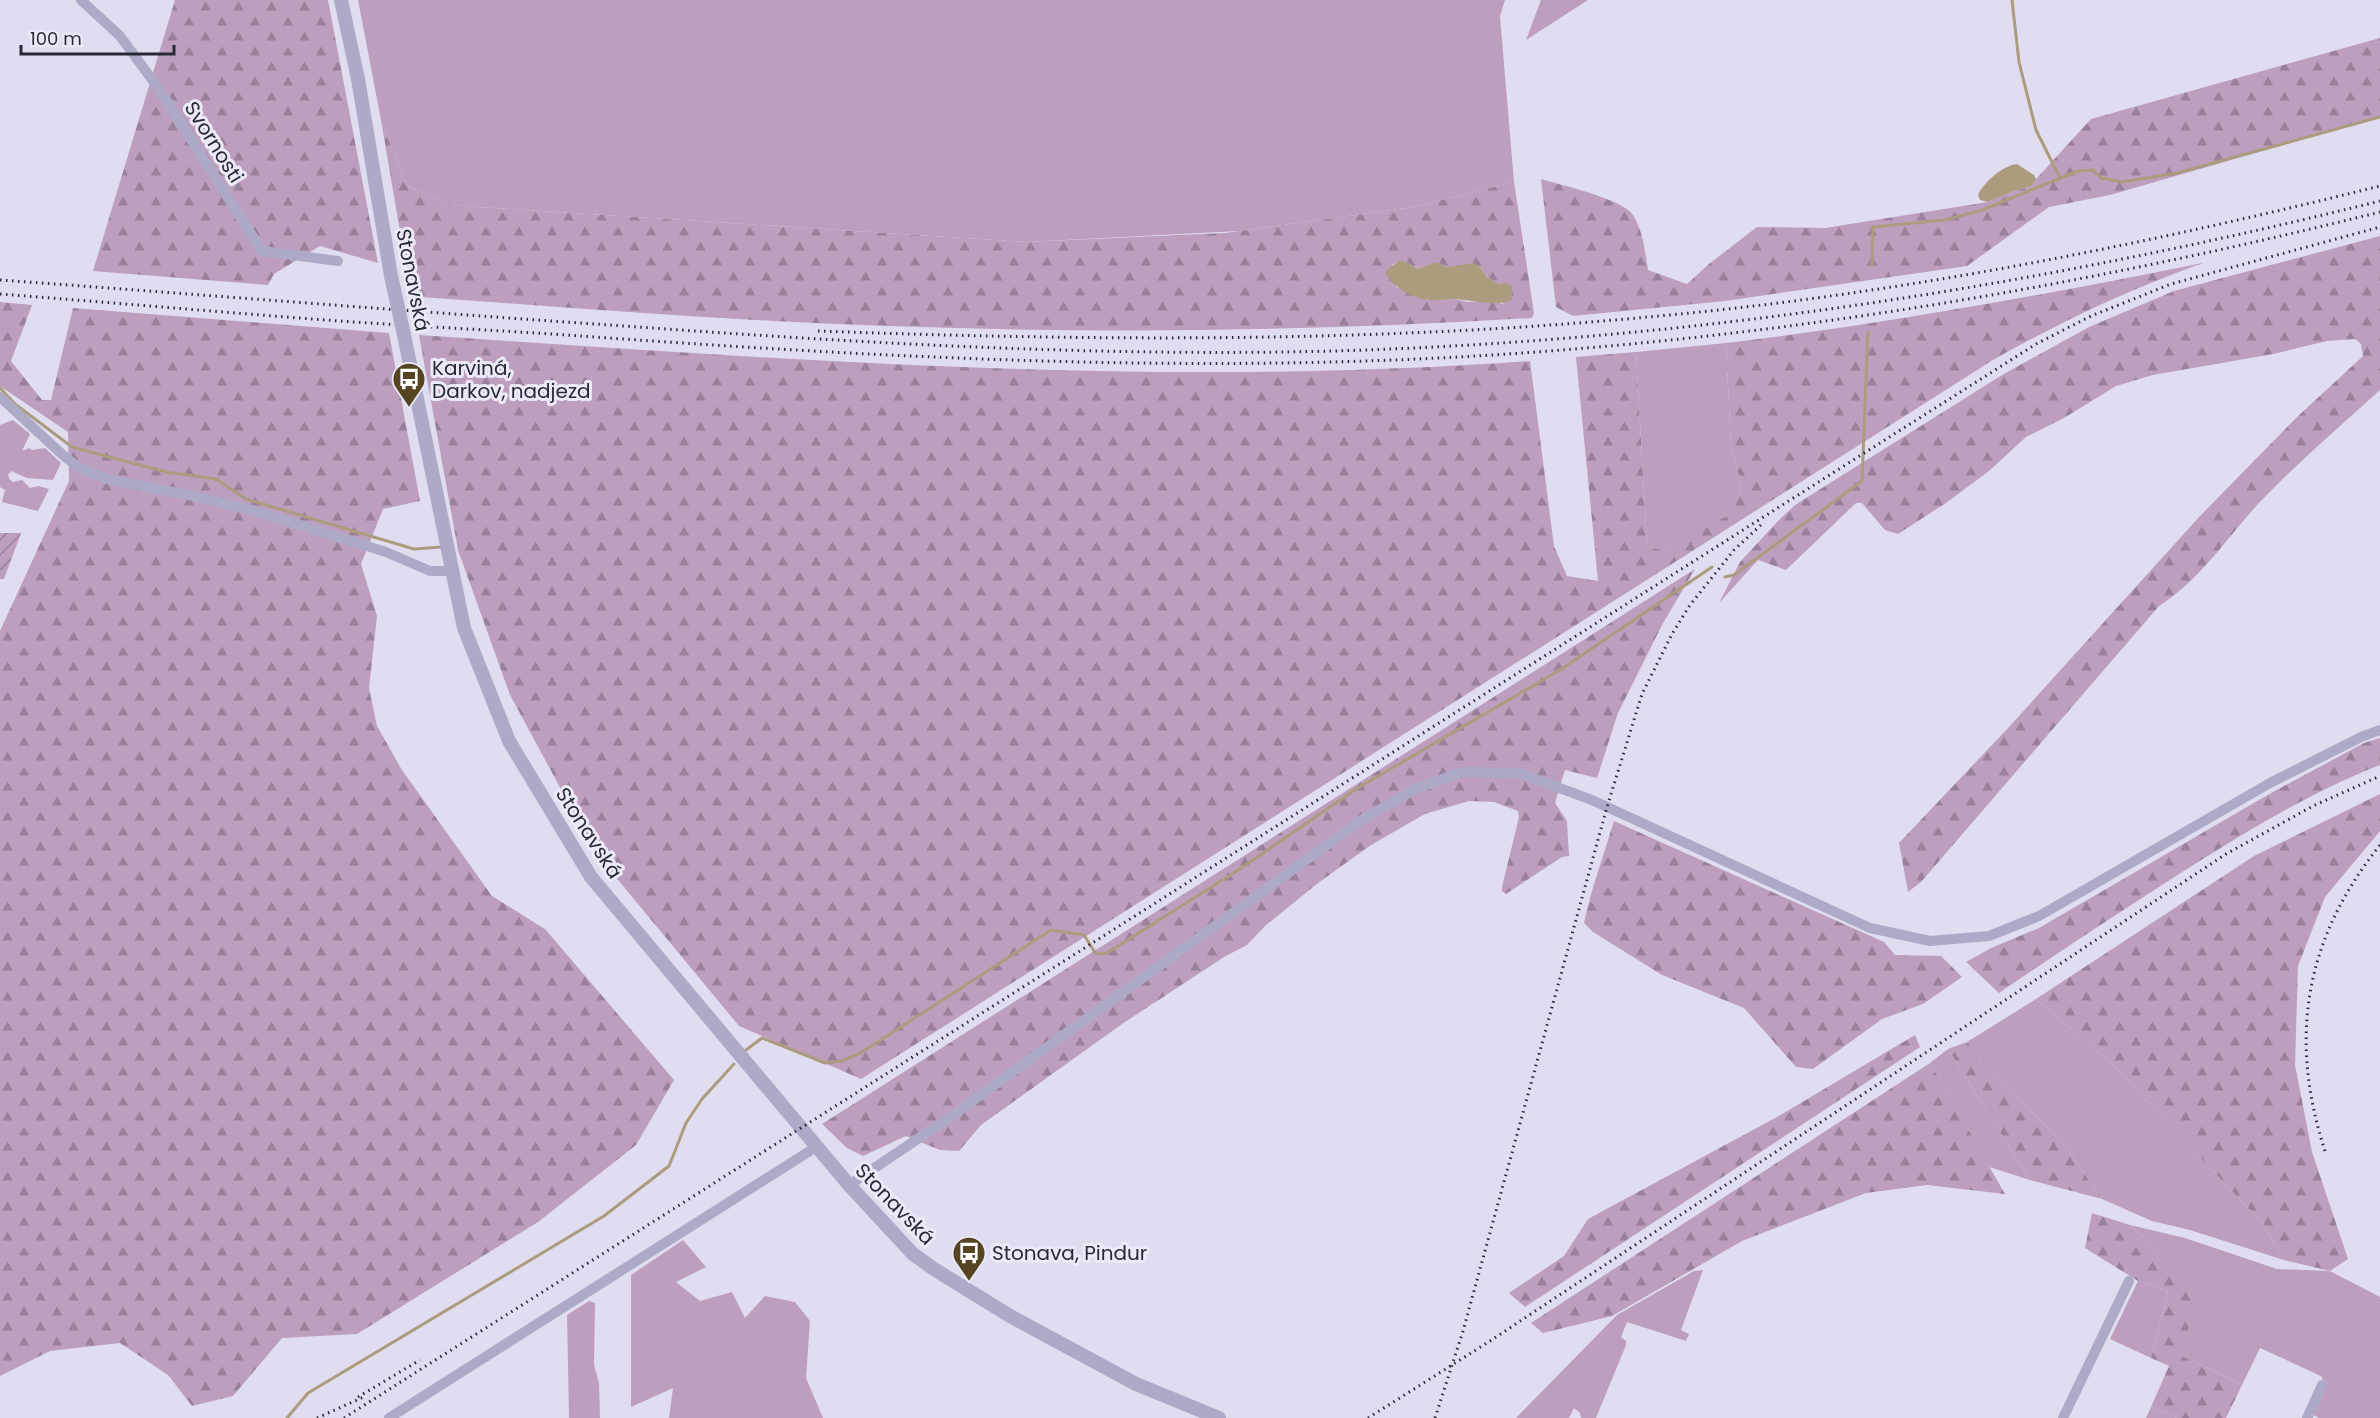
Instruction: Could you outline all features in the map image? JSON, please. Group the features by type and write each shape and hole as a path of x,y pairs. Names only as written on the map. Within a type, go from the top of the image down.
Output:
{"street":[{"name":"Svornosti","path":"81,0 120,36 159,89 262,250 338,261"},
{"name":"Stonavská","path":"341,0 358,79 391,276 464,628 508,741 591,877 816,1147 913,1254 933,1269 1010,1316 1136,1384 1219,1418"},
{"path":"0,397 64,457 81,469 111,480 194,496 255,511 386,552 430,571 452,571"},
{"path":"849,1185 946,1120 1363,819 1415,789 1462,772 1519,773 1592,800 1870,928 1930,941 1989,936 2039,916 2270,783 2361,737 2380,730"},
{"path":"389,1418 816,1147"},
{"path":"2063,1418 2129,1281"},
{"path":"2307,1418 2322,1386"}],"green space":[{"path":"175,0 328,0 378,263 320,246 274,274 268,285 93,271"},
{"path":"358,0 1505,0 1500,16 1514,182 1413,207 1239,231 1026,242 448,205 406,185 381,120"},
{"path":"1541,0 1588,0 1526,40"},
{"path":"2380,38 2380,117 2110,195 2049,207 1967,266 1725,301 1573,316 1556,307 1541,179 1591,193 1627,209 1633,215 1639,228 1648,270 1687,284 1757,227 1825,228 1988,202 2032,186 2091,119"},
{"path":"381,120 406,185 448,205 1026,242 1225,233 1413,207 1514,182 1534,313 1532,318 1371,326 1211,330 1050,330 830,324 421,297 407,273","holes":["1398,261 1404,261 1418,269 1433,263 1446,267 1479,266 1487,277 1499,284 1503,304 1454,299 1427,300 1396,287 1392,265"]},
{"path":"2380,236 2380,390 2258,504 2200,572 2174,596 2159,606 1921,882 1908,892 1899,843 2009,727 2200,516 2296,418 2363,356 2361,344 2355,339 2327,341 2273,354 2153,375 2116,386 2064,418 2026,437 1989,471 1946,503 1898,534 1885,530 1862,503 1856,503 1786,570 1758,560 1719,603 1740,562 1795,505 2002,375 2089,327 2174,291"},
{"path":"2203,263 2096,307 1993,360 861,1079 739,1026 595,852 510,695 458,550 419,335 974,368 1252,372 1391,369 1530,361 1554,546 1567,576 1598,581 1576,357 1636,352 1647,546 1664,551 1734,512 1741,483 1731,446 1726,343 1965,308"},
{"path":"0,302 32,305 11,361 42,400 51,400 73,308 389,333 420,501 383,509 361,564 377,616 369,688 377,726 402,770 492,896 545,929 674,1080 636,1145 538,1222 357,1334 282,1338 233,1396 192,1406 168,1375 120,1343 50,1351 0,1376 0,631 69,481 68,432 0,386"},
{"path":"1726,343 1731,446 1741,483 1734,513 1664,551 1647,546 1636,352"},
{"path":"13,420 30,434 22,451 29,448 32,450 45,448 61,463 53,480 27,478 11,471 8,475 13,482 22,480 30,488 39,486 49,489 38,511 2,502 5,490 0,487 0,425"},
{"path":"0,533 21,533 4,579 0,579"},
{"path":"1695,569 1662,625 1618,713 1597,778 1565,770 1555,803 1567,821 1569,856 1562,857 1506,894 1502,891 1502,887 1519,817 1518,811 1494,802 1469,801 1425,814 1371,845 1318,883 1265,926 1247,945 1224,957 1122,1024 981,1125 959,1151 940,1150 906,1136 863,1156 847,1148 822,1124"},
{"path":"2380,738 2380,765 2307,799 2236,839 1999,993 1966,962 1991,948 2039,928 2271,793 2364,743"},
{"path":"2380,794 2380,831 2325,897 2298,966 2295,1065 2312,1152 2348,1259 2330,1271 2284,1260 2263,1224 2114,1066 2036,999 2254,856"},
{"path":"1614,821 1884,942 1895,955 1941,956 1962,977 1923,1004 1882,1019 1813,1069 1796,1067 1744,1008 1662,975 1593,932 1584,923"},
{"path":"2036,999 2114,1066 2263,1224 2284,1260 2190,1230 2152,1221 2102,1199 2068,1150 1967,1042"},
{"path":"1915,1035 1920,1047 1525,1307 1509,1293 1564,1256 1588,1219 1777,1117"},
{"path":"1967,1042 2068,1150 2102,1199 2030,1180 1948,1049"},
{"path":"1948,1049 2030,1180 1989,1167 1930,1063"},
{"path":"1930,1063 2005,1194 1927,1185 1866,1193 1742,1241 1612,1316 1543,1333 1531,1323"},
{"path":"2092,1213 2130,1225 2172,1264 2199,1295 2180,1355 2242,1385 2226,1418 2177,1418 2151,1407 2169,1366 2151,1358 2168,1291 2138,1281 2085,1248"},
{"path":"2130,1225 2185,1238 2277,1269 2330,1271 2380,1297 2380,1418 2319,1418 2312,1414 2326,1387 2321,1376 2260,1348 2242,1385 2180,1355 2172,1264"},
{"path":"683,1240 706,1267 676,1282 700,1301 732,1292 745,1318 765,1296 795,1302 810,1321 806,1378 823,1418 669,1418 673,1388 631,1407 631,1275"},
{"path":"1703,1270 1681,1330 1689,1334 1686,1341 1627,1322 1621,1337 1626,1341 1626,1345 1596,1418 1581,1418 1580,1413 1574,1408 1569,1418 1516,1418 1617,1315 1694,1271"},
{"path":"2138,1281 2168,1291 2151,1358 2110,1339"},
{"path":"589,1301 595,1303 594,1365 599,1383 600,1418 569,1418 567,1315"},
{"path":"2151,1407 2177,1418 2146,1418"}],"shaded area":[{"path":"2017,164 2034,175 2036,179 2032,186 1988,202 1980,200 1978,195 1989,180 2005,168"},
{"path":"1398,261 1404,261 1418,269 1433,263 1446,267 1474,263 1487,277 1499,284 1507,283 1512,286 1512,300 1491,303 1417,297 1398,287 1385,272"}],"waterway":[{"path":"2012,0 2019,62 2036,130 2060,178"},
{"path":"1872,265 1873,227 1945,220 1982,210 2078,171 2093,170 2101,178 2122,182 2177,173 2380,117"},
{"path":"1725,577 1734,575 1862,481 1868,332"},
{"path":"0,388 15,404 72,447 166,472 216,479 246,499 414,549 442,547"},
{"path":"746,1050 762,1038 825,1063 841,1061 859,1054 1051,930 1084,935 1096,954 1107,953 1243,867 1356,789 1560,670 1712,567"},
{"path":"287,1418 308,1393 604,1216 669,1166 686,1123 702,1099 734,1064"}],"railway":[{"path":"818,331 1026,337 1233,337 1441,332 1648,317 1833,296 2017,266 2199,229 2380,186"},
{"path":"0,280 546,321 890,343 1156,352 1334,351 1466,345 1598,335 1730,322 1861,304 1991,284 2121,259 2251,232 2380,201"},
{"path":"0,294 342,321 867,354 1078,362 1289,363 1394,360 1643,343 1891,312 2136,267 2380,212"},
{"path":"344,1418 2036,344 2091,316 2171,284 2380,227"},
{"path":"1435,1418 1463,1331 1607,807 1642,694 1672,634 1690,605 1734,550 1762,524"},
{"path":"1368,1418 1490,1341 2226,854 2313,806 2380,776"},
{"path":"2325,1151 2314,1109 2307,1068 2306,1029 2310,990 2320,953 2335,916 2355,880 2380,845"},
{"path":"358,1397 420,1360"},
{"path":"317,1418 366,1396"}],"place":[{"name":"Karviná, Darkov, nadjezd","path":"409,408"},
{"name":"Stonava, Pindur","path":"969,1282"}]}
